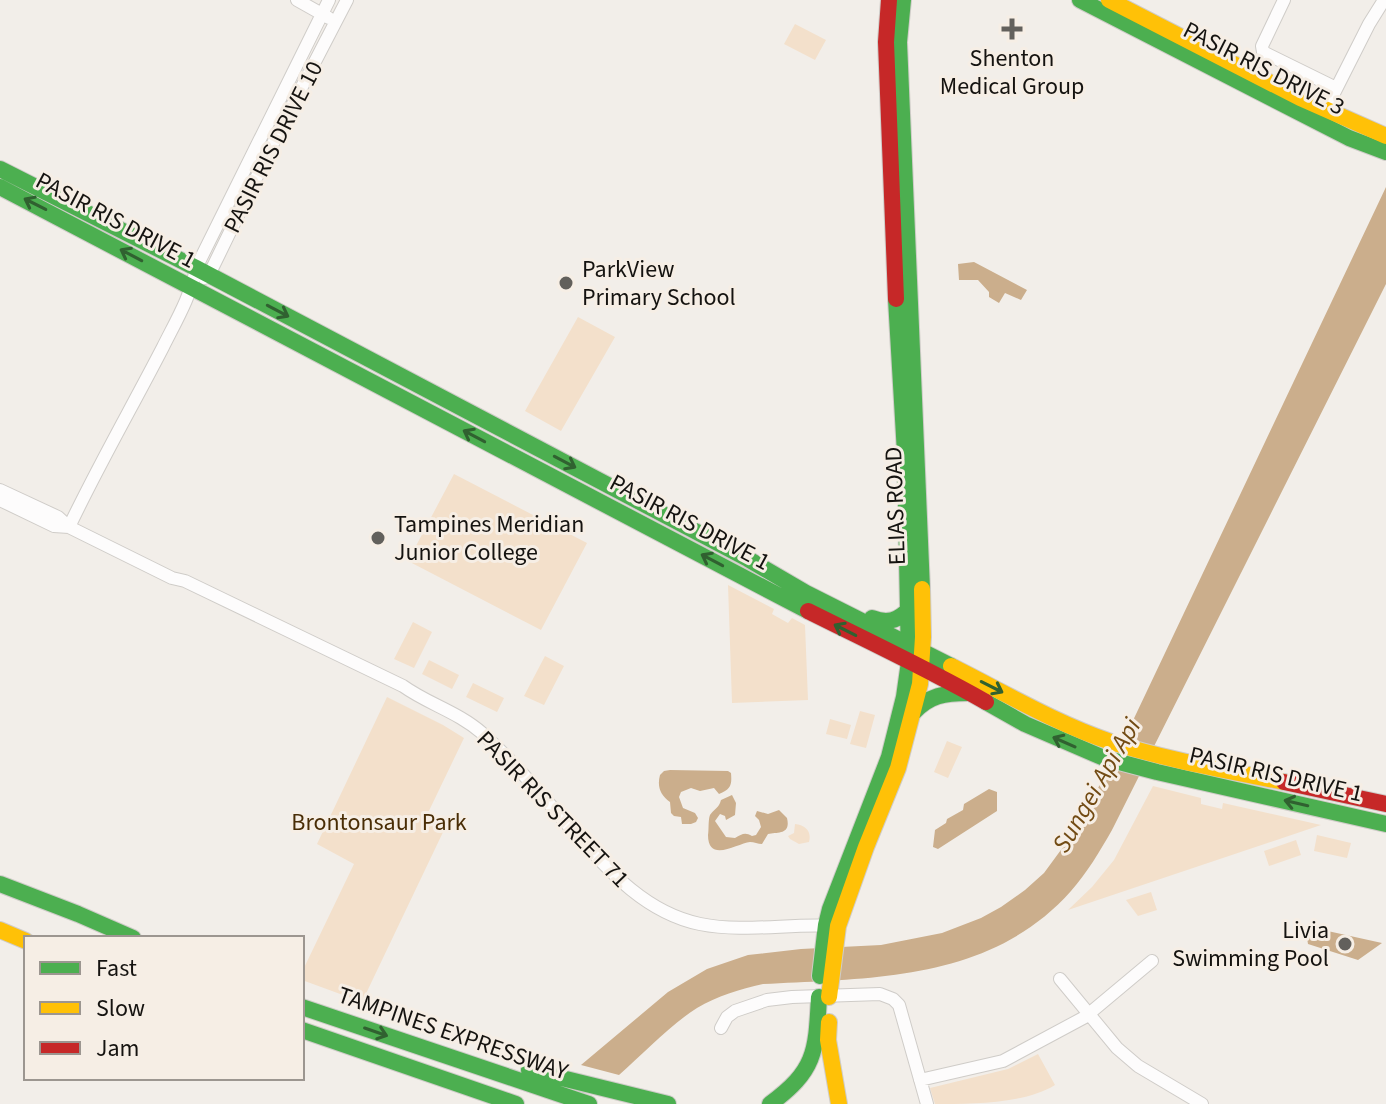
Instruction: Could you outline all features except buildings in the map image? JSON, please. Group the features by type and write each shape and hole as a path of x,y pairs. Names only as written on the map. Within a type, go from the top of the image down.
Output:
{"main road":[{"name":"ELIAS ROAD","path":"831,932 898,768 920,684 909,609 886,42 889,0"},
{"name":"ELIAS ROAD","path":"824,989 831,932 830,909 889,757 916,656 919,510 899,42 903,0"},
{"name":"PASIR RIS DRIVE 3","path":"1080,0 1352,131 1386,152"},
{"name":"PASIR RIS DRIVE 3","path":"1109,0 1326,109 1352,131 1386,136"},
{"name":"PASIR RIS DRIVE 1","path":"0,169 587,473 835,608 916,656 933,672 1025,724 1104,758 1386,824"},
{"name":"PASIR RIS DRIVE 1","path":"0,187 767,590 1078,729 1165,756 1386,804"},
{"path":"835,608 860,612 880,622 898,620 909,609"},
{"path":"913,713 924,700 933,696 968,693"},
{"path":"0,884 128,936"},
{"path":"0,899 107,936"},
{"path":"0,930 24,940"},
{"path":"0,945 24,948"},
{"path":"770,1104 806,1073 814,1055 824,989"},
{"path":"824,989 828,1040 839,1104"},
{"name":"TAMPINES EXPRESSWAY","path":"304,1008 589,1104"},
{"path":"304,1032 473,1104"},
{"name":"TAMPINES EXPRESSWAY","path":"304,1032 516,1104"},
{"path":"457,1060 532,1071 668,1104"}],"street":[{"path":"297,0 341,10"},
{"path":"1284,0 1262,46 1263,52 1336,88"},
{"path":"1326,109 1384,0"},
{"name":"PASIR RIS DRIVE 10","path":"203,272 324,5"},
{"name":"PASIR RIS DRIVE 10","path":"69,527 192,288 341,10"},
{"path":"296,66 310,72"},
{"name":"PASIR RIS STREET 71","path":"0,490 172,578 225,600 455,714 479,730 502,752 615,875 634,894 652,905 678,918 701,924 831,932"},
{"name":"PASIR RIS STREET 71","path":"0,500 54,526 69,527"},
{"path":"920,1080 1003,1061 1089,1014 1152,961"},
{"path":"1060,979 1117,1048 1138,1066 1202,1104"},
{"path":"721,1028 727,1017 746,1006 767,1000 824,989 880,994 899,1005 927,1104"}],"green space":[{"path":"795,24 826,40 815,60 784,44"},
{"path":"578,317 615,337 561,431 525,411"},
{"path":"454,474 587,543 541,630 408,561"},
{"path":"728,585 774,609 772,614 788,623 792,618 805,625 808,700 732,703"},
{"path":"413,622 432,632 414,668 394,659"},
{"path":"545,656 564,666 544,705 524,696"},
{"path":"429,660 459,675 452,689 422,674"},
{"path":"473,683 504,698 497,712 466,697"},
{"name":"Brontonsaur Park","path":"387,697 464,738 426,817 445,828 362,1002 304,981 304,968 354,864 317,844"},
{"path":"860,711 875,715 866,748 850,744"},
{"path":"830,719 851,725 847,739 826,734"},
{"path":"947,741 962,747 948,778 934,772"},
{"path":"1153,786 1201,798 1201,804 1222,809 1223,803 1321,825 1068,910 1114,860"},
{"path":"795,824 807,829 809,842 799,844 790,839 788,836 794,833"},
{"path":"1317,835 1351,843 1347,858 1314,851"},
{"path":"1296,840 1301,855 1269,866 1264,851"},
{"path":"1151,892 1157,910 1138,916 1126,900"},
{"path":"1038,1054 1055,1085 1043,1091 997,1102 935,1104 930,1088 1008,1069"}],"shaded area":[{"path":"1386,187 1386,284 1112,830 1071,891 1039,921 1005,943 967,958 888,976 763,984 746,988 697,1008 619,1075 581,1065 668,992 707,969 748,955 881,945 942,933 1001,907 1044,873 1077,828 1128,731"},
{"path":"974,262 1027,290 1021,300 1005,293 999,303 989,297 989,292 978,280 959,280 958,264"},
{"path":"670,770 728,771 731,773 731,784 719,794 714,788 700,791 691,788 681,792 679,797 683,808 695,813 698,818 691,824 682,824 681,817 671,813 670,802 659,787 660,775"},
{"path":"989,789 997,792 997,811 938,849 933,847 935,830 963,810 964,804"},
{"path":"732,795 736,803 735,815 726,820 720,814 715,821 726,837 756,835 761,827 755,816 757,811 768,814 779,810 787,818 787,827 783,832 768,834 762,844 750,842 724,850 713,848 708,835 710,815 721,800"},
{"name":"Livia Swimming Pool","path":"1305,926 1382,943 1358,960 1308,944"}],"traffic: fast":[{"path":"903,0 899,42 922,589"},
{"path":"1080,0 1349,138 1386,152"},
{"path":"0,169 196,268 748,559 806,593 951,666"},
{"path":"0,187 808,611"},
{"path":"820,976 830,909 889,757 909,662 905,453 896,299"},
{"path":"872,618 892,620 909,609"},
{"path":"913,713 938,696 968,693"},
{"path":"986,702 1025,724 1104,758 1386,824"},
{"path":"0,884 128,936"},
{"path":"770,1104 797,1081 811,1058 817,1032 819,997"},
{"path":"304,1008 589,1104"},
{"path":"304,1031 516,1104"},
{"path":"529,1070 668,1104"}],"traffic: slow":[{"path":"1109,0 1300,98 1386,136"},
{"path":"829,997 838,926 898,768 920,684 922,589"},
{"path":"951,666 1049,716 1111,742 1284,782"},
{"path":"0,930 24,940"},
{"path":"829,1022 828,1040 839,1104"}],"traffic: jam":[{"path":"889,0 886,42 896,299"},
{"path":"808,611 986,702"},
{"path":"1284,782 1386,804"}],"place":[{"name":"Shenton Medical Group","path":"1012,29"},
{"name":"ParkView Primary School","path":"566,283"},
{"name":"Tampines Meridian Junior College","path":"378,538"},
{"name":"Livia Swimming Pool","path":"1345,944"}],"water label":[{"name":"Sungei Api Api","path":"1096,785"}]}
